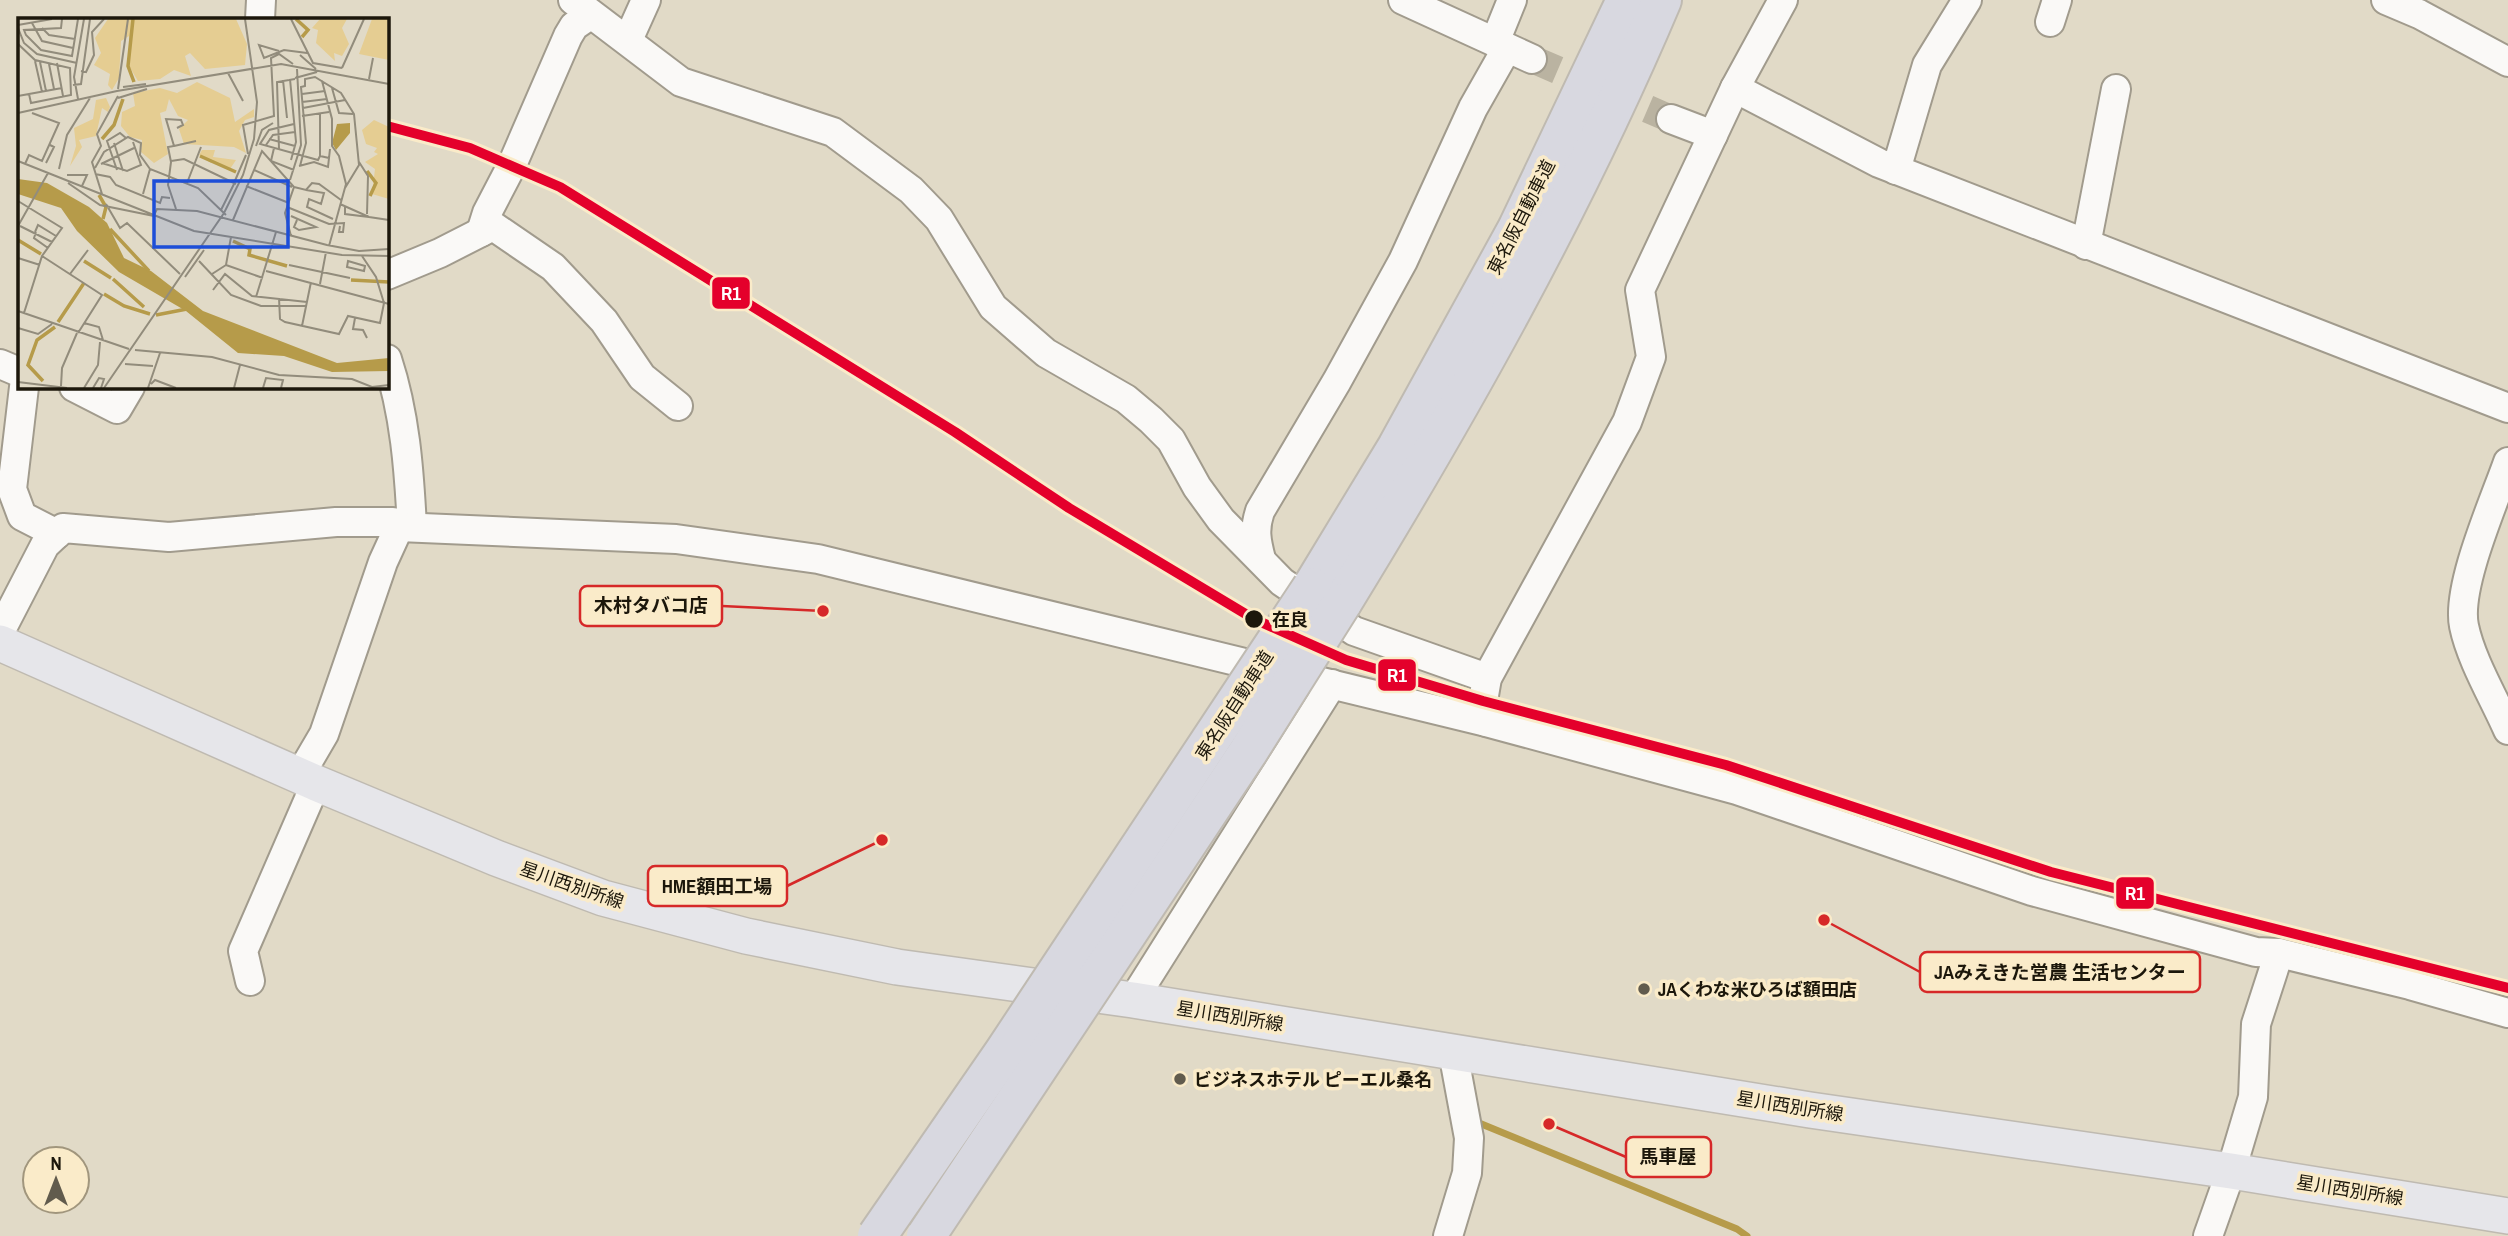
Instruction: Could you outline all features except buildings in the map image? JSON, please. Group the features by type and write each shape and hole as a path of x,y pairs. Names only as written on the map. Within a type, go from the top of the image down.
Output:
{"highway":[{"name":"東名阪自動車道","path":"926,1236 1233,775 1327,595 1397,447 1517,229 1626,0"},
{"name":"東名阪自動車道","path":"877,1236 1327,595 1426,466 1547,246 1662,0"}],"main road":[{"name":"星川西別所線","path":"4,647 496,858 591,893 746,936 897,967 1133,1000 1810,1110 2231,1171 2508,1216"}],"street":[{"path":"260,18 261,0"},
{"path":"628,40 646,0"},
{"path":"1403,0 1511,50"},
{"path":"1261,559 1255,537 1260,511 1337,381 1403,261 1473,108 1511,50 1512,0"},
{"path":"1486,722 1483,701 1487,678 1627,422 1651,357 1640,290 1735,88 1783,0"},
{"path":"1896,170 1927,65 1967,0"},
{"path":"2386,0 2419,14 2508,62"},
{"path":"481,232 487,213 512,165 582,7 681,82 833,132 911,190 939,219 993,307 1046,353 1126,399 1171,440 1197,487 1222,520 1282,582 1354,631 1487,678"},
{"path":"1735,88 1896,170 2508,408"},
{"path":"2085,245 2116,89"},
{"path":"1671,119 1713,135"},
{"path":"388,275 440,253 492,226 553,267 604,321 642,377 678,406"},
{"path":"250,981 243,951 308,779 383,562 406,527 408,451 388,363"},
{"path":"0,364 18,372"},
{"path":"24,388 8,456 12,489 22,516 57,534"},
{"path":"76,388 117,409 129,388"},
{"path":"2506,474 2466,583 2462,604 2464,627 2473,652 2508,730"},
{"path":"4,647 46,545 62,528 169,537 336,522 393,522 406,527 676,539 818,559 1486,722 1737,790 2032,891 2256,952 2279,953 2410,985 2508,1013"},
{"path":"1133,1000 1332,684"},
{"path":"2208,1236 2253,1097 2256,1024 2279,953"},
{"path":"1448,1236 1467,1173 1469,1138 1453,1052"}],"waterway":[{"path":"1479,1123 1737,1229 1747,1236"}],"tunnel":[{"path":"1532,59 1671,119"}],"transit line":[{"name":"R1","path":"388,126 470,148 560,187 955,432 1069,508 1254,619 1346,660 1483,701 1726,765 2051,872 2508,988"}],"place":[{"name":"木村タバコ店","path":"823,611"},
{"name":"在良","path":"1254,619"},
{"name":"HME額田工場","path":"882,840"},
{"name":"JAみえきた営農 生活センター","path":"1824,920"},
{"name":"JAくわな米ひろば額田店","path":"1644,989"},
{"name":"ビジネスホテル ピーエル桑名","path":"1180,1079"},
{"name":"馬車屋","path":"1549,1124"}]}
